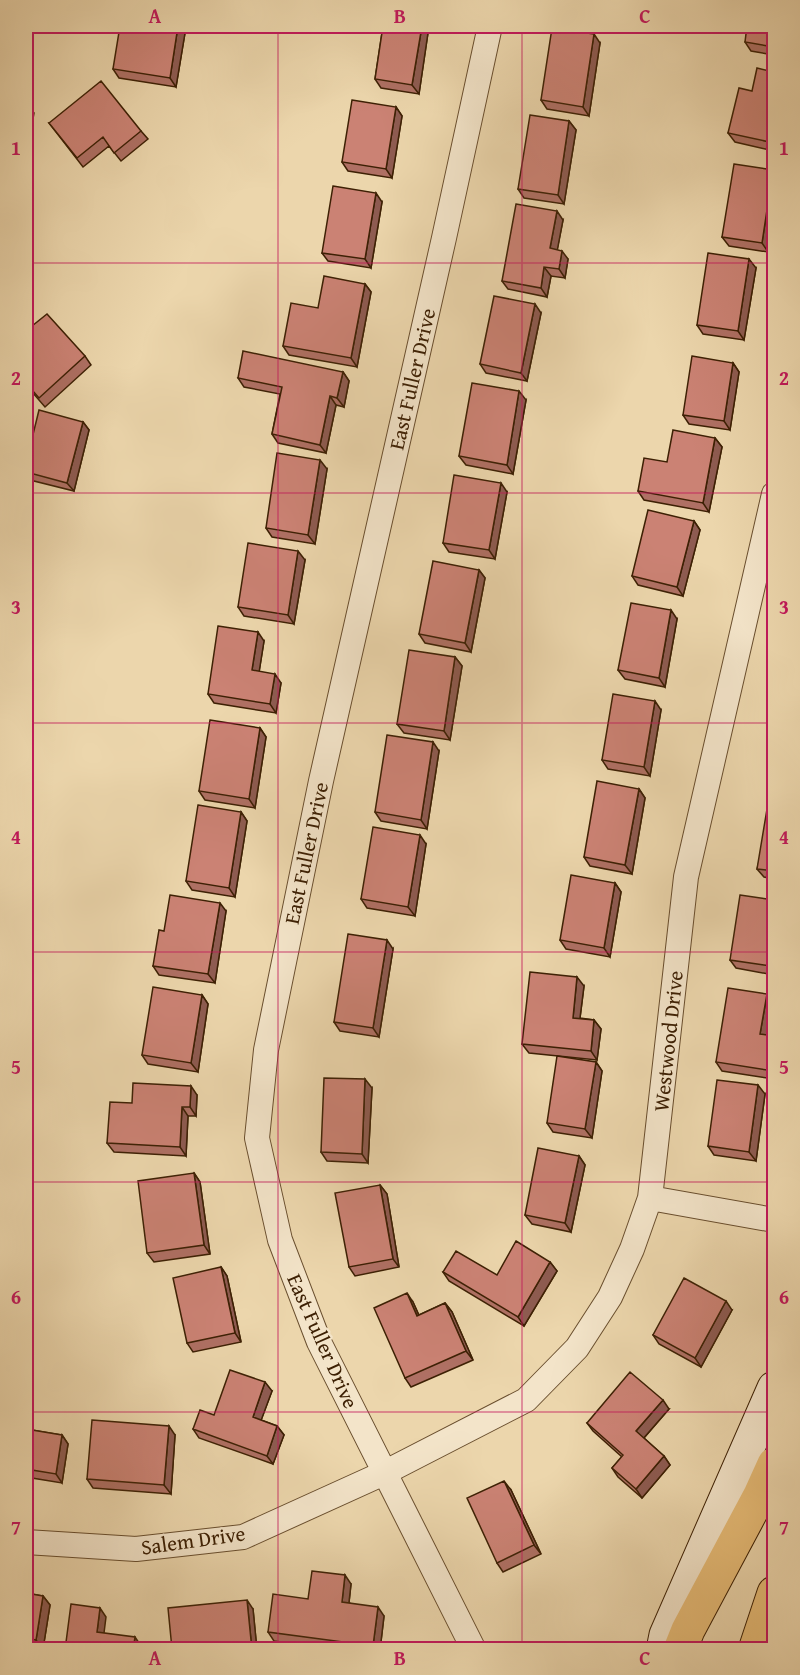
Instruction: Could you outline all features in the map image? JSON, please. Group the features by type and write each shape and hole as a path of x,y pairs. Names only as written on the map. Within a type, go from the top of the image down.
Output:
{"highway":[{"path":"680,1650 688,1629 760,1496 774,1464"},
{"path":"755,1650 774,1593"}],"main road":[{"path":"663,1650 666,1635 774,1388"}],"street":[{"name":"East Fuller Drive","path":"474,1650 319,1342 280,1240 257,1138 266,1050 321,781 490,26"},
{"name":"Westwood Drive","path":"384,1473 526,1400 576,1348 610,1297 632,1249 650,1198 687,877 774,494"},
{"path":"650,1198 774,1220"},
{"name":"Salem Drive","path":"26,1542 136,1549 243,1537 384,1473"}],"building":[{"path":"120,26 178,26 170,78 113,69"},
{"path":"383,26 422,26 412,85 375,79"},
{"path":"747,26 774,26 774,47 745,42"},
{"path":"552,28 594,34 583,107 541,100"},
{"path":"757,68 774,72 774,143 728,133 739,88 752,91"},
{"path":"101,81 141,131 114,153 103,137 77,158 49,123"},
{"path":"352,100 396,107 386,169 342,162"},
{"path":"530,115 569,121 558,195 518,189"},
{"path":"734,164 773,170 762,243 722,237"},
{"path":"333,186 376,193 365,259 322,253"},
{"path":"516,204 557,211 550,248 562,251 559,269 544,267 541,288 502,281"},
{"path":"708,253 749,259 738,331 697,325"},
{"path":"324,276 365,284 351,358 283,346 291,303 318,308"},
{"path":"494,296 535,304 521,373 480,364"},
{"path":"47,314 85,356 39,398 26,383 26,318 32,326"},
{"path":"243,351 343,372 337,398 330,396 320,445 272,434 282,387 238,378"},
{"path":"692,356 733,363 724,421 683,415"},
{"path":"472,383 519,391 507,465 459,456"},
{"path":"39,410 83,422 67,483 26,472 26,463"},
{"path":"673,430 715,438 703,503 638,491 644,458 667,462"},
{"path":"277,453 320,460 308,535 266,528"},
{"path":"454,475 501,483 489,550 443,543"},
{"path":"648,510 694,521 677,587 632,576"},
{"path":"248,543 298,551 288,615 238,607"},
{"path":"433,561 479,570 465,643 419,634"},
{"path":"631,603 671,610 659,678 618,670"},
{"path":"218,626 258,632 252,670 275,674 270,704 208,694"},
{"path":"409,650 455,657 444,731 397,724"},
{"path":"613,694 655,701 644,767 602,760"},
{"path":"210,720 260,728 249,799 199,791"},
{"path":"387,735 433,742 421,820 375,812"},
{"path":"774,760 774,788 770,787"},
{"path":"597,781 639,789 625,865 584,857"},
{"path":"768,803 774,804 774,871 757,869"},
{"path":"198,805 241,812 229,888 186,881"},
{"path":"373,827 420,835 408,907 361,899"},
{"path":"571,875 615,883 604,948 560,940"},
{"path":"170,895 220,903 208,974 153,966 159,930 164,931"},
{"path":"740,895 774,900 774,944 771,966 730,960"},
{"path":"348,934 387,940 373,1028 334,1022"},
{"path":"530,972 577,977 573,1018 594,1020 591,1051 522,1044"},
{"path":"153,987 202,995 191,1063 142,1055"},
{"path":"728,988 767,994 760,1034 774,1036 773,1071 716,1062"},
{"path":"557,1056 596,1062 585,1129 547,1123"},
{"path":"324,1078 365,1079 362,1154 321,1152"},
{"path":"717,1080 758,1085 749,1152 708,1146"},
{"path":"133,1083 191,1086 190,1107 182,1107 180,1147 107,1143 110,1102 132,1103"},
{"path":"538,1148 579,1156 565,1223 525,1215"},
{"path":"194,1173 204,1245 147,1253 138,1181"},
{"path":"380,1185 393,1259 349,1267 335,1193"},
{"path":"516,1241 550,1262 518,1317 443,1272 456,1251 497,1275"},
{"path":"221,1267 235,1333 187,1343 173,1278"},
{"path":"684,1278 726,1301 695,1358 653,1335"},
{"path":"407,1293 417,1316 445,1303 466,1351 405,1378 374,1308"},
{"path":"230,1370 265,1382 253,1417 277,1426 267,1456 193,1429 200,1410 214,1415"},
{"path":"630,1372 663,1400 636,1431 664,1456 636,1489 612,1468 623,1455 587,1423"},
{"path":"92,1420 169,1426 164,1485 87,1479"},
{"path":"26,1429 62,1435 56,1474 26,1469"},
{"path":"504,1481 534,1545 497,1563 467,1498"},
{"path":"312,1571 345,1575 342,1602 378,1607 373,1646 268,1632 273,1594 308,1599"},
{"path":"26,1593 43,1596 36,1640 26,1638"},
{"path":"247,1600 252,1650 217,1650 216,1645 172,1649 168,1608"},
{"path":"71,1604 100,1608 97,1632 135,1637 133,1650 65,1650"}]}
